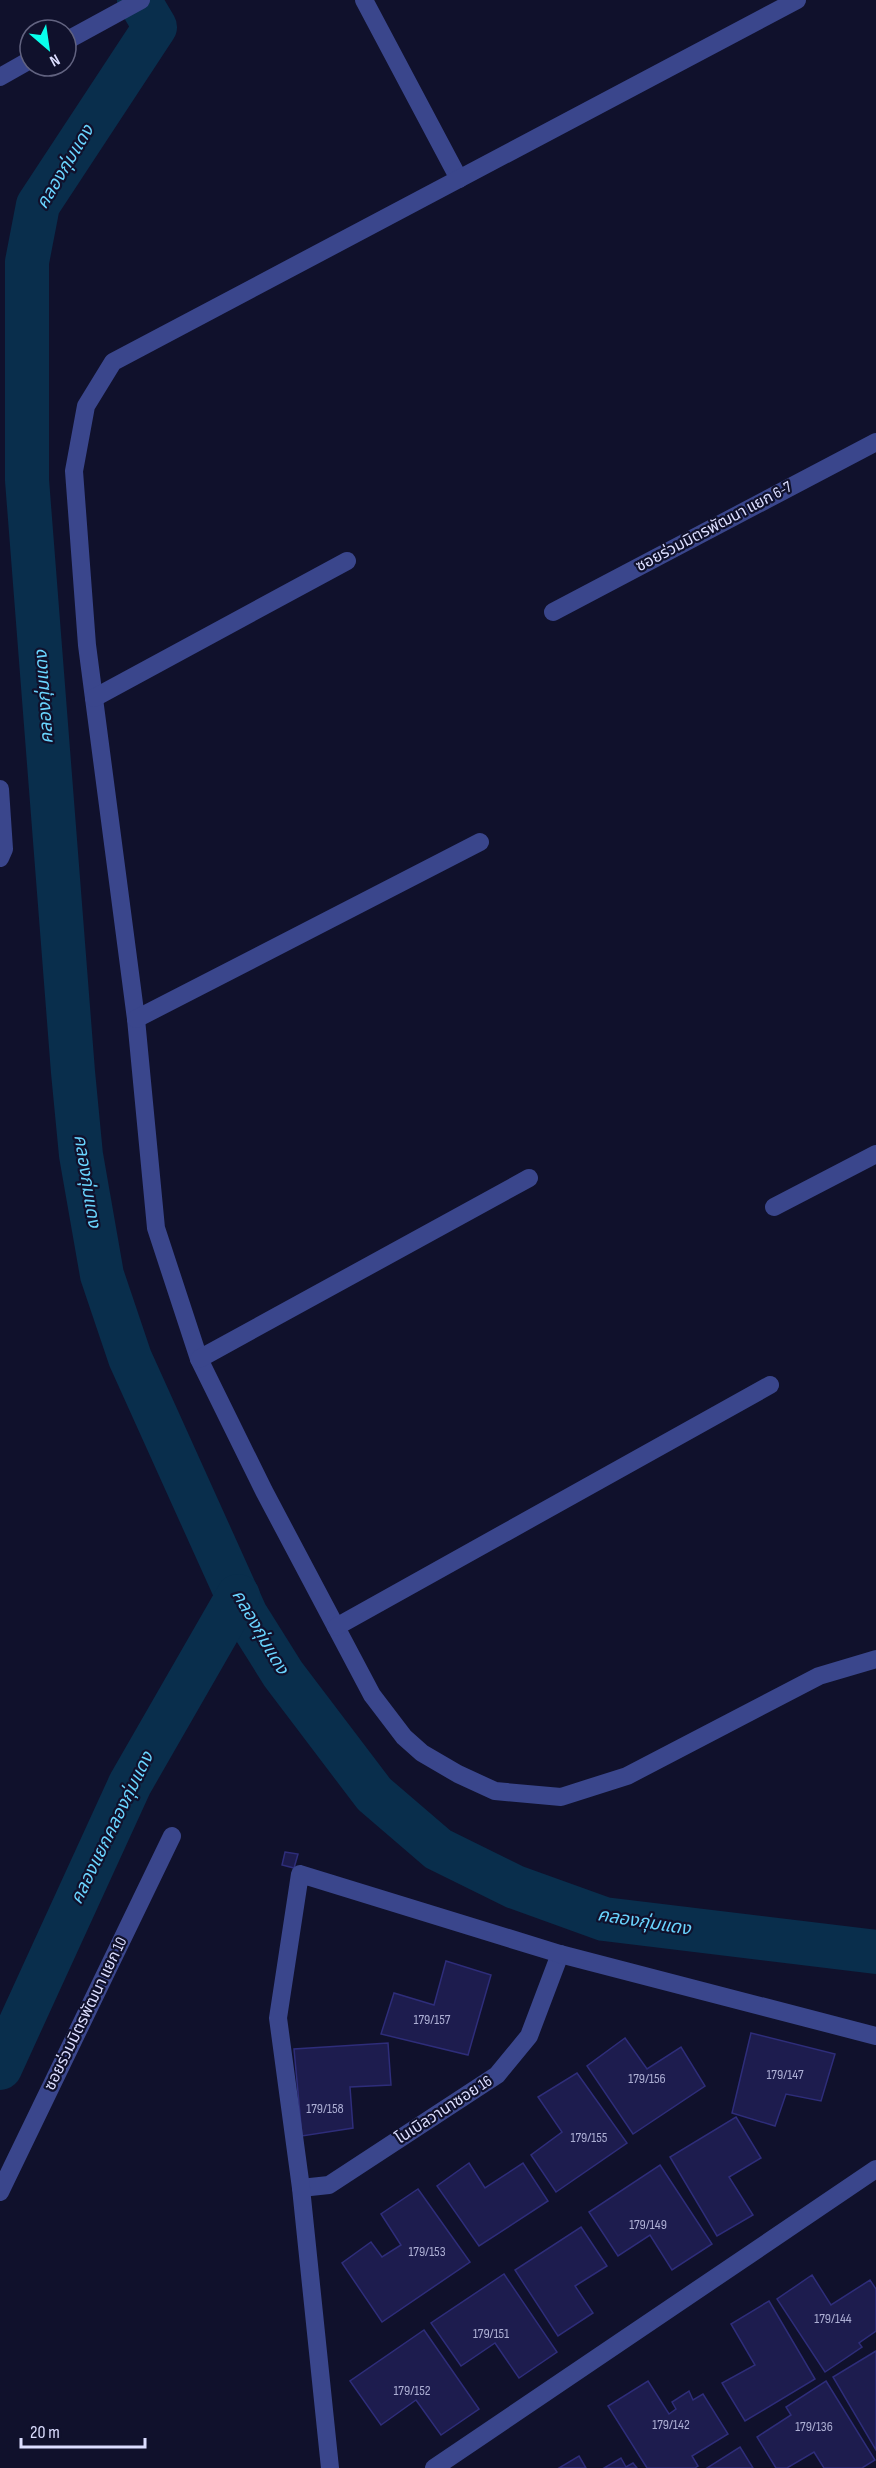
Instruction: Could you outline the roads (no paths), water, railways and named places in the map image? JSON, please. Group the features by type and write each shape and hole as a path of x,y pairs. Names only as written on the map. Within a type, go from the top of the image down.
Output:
{"street":[{"path":"78,34 141,0"},
{"path":"364,0 459,179"},
{"path":"797,0 113,362 86,406 74,471 93,698 136,1019 156,1228 199,1359 264,1491 372,1695 404,1737 422,1753 458,1774 495,1791 561,1797 627,1776 819,1676 876,1659"},
{"path":"2,76 18,67"},
{"name":"ซอยร่วมมิตรพัฒนา แยก 6-7","path":"553,612 876,442"},
{"path":"93,698 347,561"},
{"path":"0,789 4,849 0,858"},
{"path":"136,1019 480,842"},
{"path":"774,1207 876,1154"},
{"path":"199,1359 529,1178"},
{"path":"336,1627 770,1385"},
{"name":"ซอยร่วมมิตรพัฒนา แยก 10","path":"0,2192 172,1836"},
{"path":"330,2468 301,2188 278,2018 300,1874 560,1954 876,2036"},
{"name":"โนเบิลวานาซอย 16","path":"301,2188 329,2185 497,2075 529,2036 560,1954"},
{"path":"434,2468 876,2169"}],"waterway":[{"name":"คลองกุ่มแดง","path":"139,0 155,27 38,205 27,262 27,480 73,1072 81,1155 102,1275 130,1358 246,1615 283,1674 374,1794 438,1849 515,1887 604,1919 876,1952"},
{"name":"คลองแยกคลองกุ่มแดง","path":"0,2068 130,1784 238,1596"}]}
